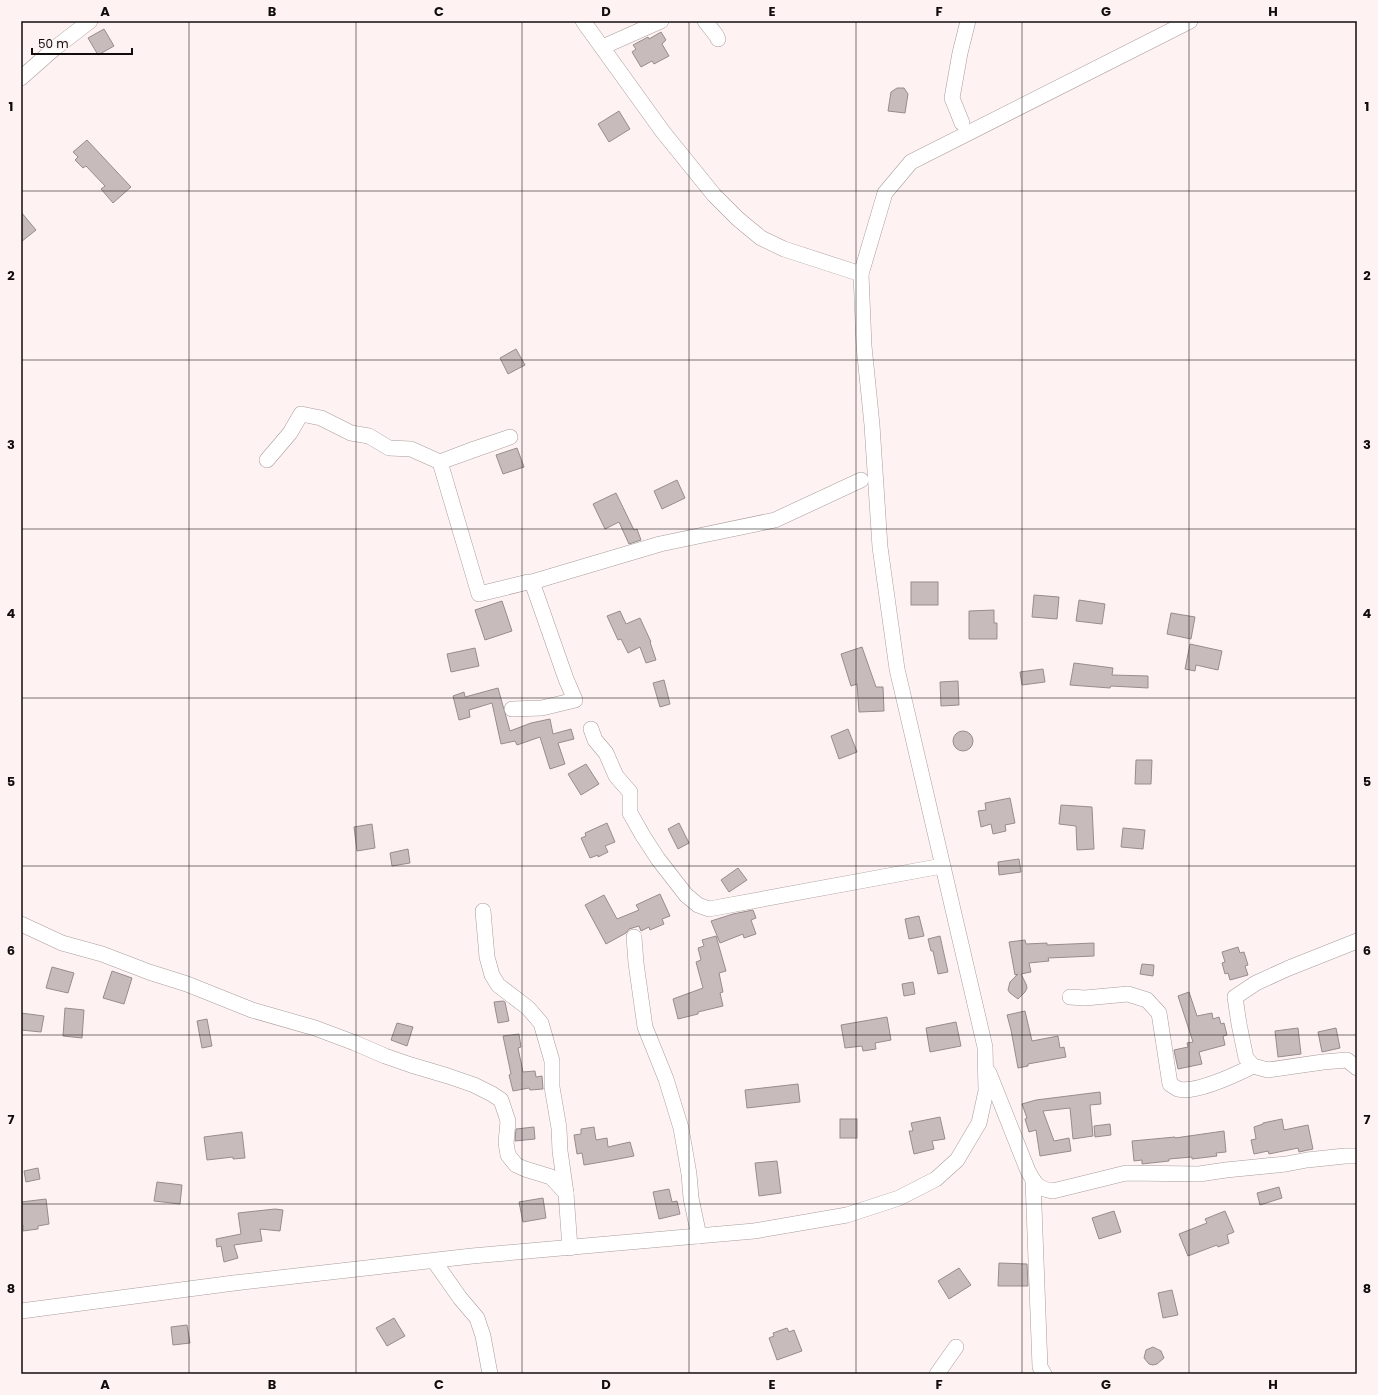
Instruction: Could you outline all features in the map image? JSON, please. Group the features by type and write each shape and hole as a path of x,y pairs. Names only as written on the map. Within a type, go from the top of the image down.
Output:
{"street":[{"path":"21,78 55,48 90,21"},
{"path":"582,21 668,138 714,195 738,219 761,238 784,249 861,274"},
{"path":"607,45 660,21"},
{"path":"705,21 718,39"},
{"path":"962,123 952,98 960,53 968,21"},
{"path":"21,1311 234,1283 434,1260 754,1231 847,1216 899,1198 936,1179 956,1160 978,1123 986,1090 985,1047 897,668 880,547 872,425 864,346 861,274 885,193 911,162 1190,21"},
{"path":"267,460 290,433 301,414 321,418 351,433 369,436 389,448 411,449 440,462 479,594 528,582"},
{"path":"512,709 542,708 576,700 566,679 532,582 660,544 775,520 861,480"},
{"path":"591,729 595,740 606,753 616,776 630,792 630,813 643,836 686,895 698,905 709,909 942,866"},
{"path":"483,910 487,958 492,975 498,985 528,1008 541,1022 552,1061 552,1087 559,1128 570,1248"},
{"path":"21,924 62,943 102,954 149,972 187,984 252,1010 315,1028 385,1056 448,1076 492,1094 501,1100 508,1121 506,1143 508,1155 516,1165 551,1177 566,1193"},
{"path":"634,937 645,1027 666,1079 681,1128 689,1174 691,1198 699,1236"},
{"path":"1357,941 1256,983 1235,997 1246,1058 1253,1066 1268,1070 1347,1060 1357,1068"},
{"path":"1070,997 1085,998 1128,994 1147,1000 1159,1013 1170,1084 1179,1089 1193,1088 1222,1080 1253,1066"},
{"path":"985,1065 1034,1180 1043,1190 1053,1191 1126,1173 1199,1174 1273,1166 1307,1160 1357,1156"},
{"path":"1034,1180 1040,1367 1044,1374"},
{"path":"434,1260 460,1298 477,1318 483,1336 490,1374"},
{"path":"937,1374 956,1347"}],"building":[{"path":"104,29 114,46 98,55 88,38"},
{"path":"661,32 666,40 662,44 669,56 654,64 652,61 641,67 632,52 636,49 633,45 648,37 649,39"},
{"path":"897,88 904,88 908,94 905,113 888,111 891,92"},
{"path":"619,111 630,129 609,142 598,124"},
{"path":"87,140 131,187 113,203 101,189 105,186 86,166 83,168 75,160 78,157 73,152"},
{"path":"21,212 36,230 21,242"},
{"path":"516,349 525,365 508,374 500,358"},
{"path":"517,448 524,467 503,474 496,455"},
{"path":"677,480 685,498 662,509 654,491"},
{"path":"616,493 634,530 637,529 641,540 629,544 619,522 605,529 593,504"},
{"path":"911,582 938,582 938,605 911,605"},
{"path":"1034,595 1059,597 1057,619 1032,617"},
{"path":"1079,600 1105,604 1102,624 1076,621"},
{"path":"502,601 512,631 485,640 475,610"},
{"path":"994,610 994,623 997,623 997,639 969,639 969,611"},
{"path":"620,611 626,624 640,618 651,642 656,660 646,663 640,647 628,653 621,639 618,640 607,616"},
{"path":"1171,613 1195,617 1191,639 1167,634"},
{"path":"1190,644 1222,651 1218,670 1196,665 1195,671 1185,669"},
{"path":"862,647 876,687 883,687 884,711 859,712 857,684 851,686 841,654"},
{"path":"475,648 479,666 451,672 447,654"},
{"path":"1074,663 1113,668 1112,675 1148,676 1148,688 1111,686 1110,688 1070,685"},
{"path":"1043,669 1045,682 1022,685 1020,672"},
{"path":"664,680 670,704 660,707 653,683"},
{"path":"958,681 959,705 941,706 940,682"},
{"path":"498,688 510,731 531,723 550,719 553,734 571,729 574,739 558,743 565,764 550,769 540,737 517,745 515,741 501,744 492,703 469,710 470,717 459,720 453,696 464,692 465,697"},
{"path":"848,729 857,752 839,759 831,736"},
{"path":"963,731 970,734 973,741 970,748 963,751 956,748 953,741 956,734"},
{"path":"1136,760 1152,760 1151,784 1135,784"},
{"path":"586,764 599,784 581,795 568,774"},
{"path":"1010,798 1015,823 1005,825 1006,831 993,834 991,824 981,827 978,811 986,810 985,803"},
{"path":"1061,805 1092,807 1094,849 1077,850 1076,826 1059,824"},
{"path":"607,823 615,842 605,846 608,852 598,857 598,855 590,858 581,838 586,836 585,833"},
{"path":"679,823 689,843 678,849 668,829"},
{"path":"372,824 375,848 357,851 354,827"},
{"path":"1123,828 1145,830 1143,849 1121,847"},
{"path":"408,849 410,863 392,866 390,853"},
{"path":"1019,859 1021,872 999,875 998,862"},
{"path":"738,868 747,880 729,892 721,880"},
{"path":"660,894 670,916 662,919 664,924 650,930 649,927 641,931 639,926 629,929 626,933 606,944 585,905 604,895 617,919 639,910 636,905"},
{"path":"753,910 756,918 751,920 756,934 744,938 743,934 720,943 711,921"},
{"path":"919,916 924,936 909,939 905,919"},
{"path":"716,936 726,971 719,973 723,992 720,993 723,1006 678,1019 673,999 703,988 696,962 701,960 698,948 704,946 702,940"},
{"path":"940,936 948,972 938,974 933,951 931,951 928,939"},
{"path":"1025,940 1026,944 1047,943 1047,945 1094,943 1094,956 1048,958 1049,961 1029,963 1031,972 1021,974 1027,988 1018,999 1008,990 1010,982 1018,974 1015,975 1009,942"},
{"path":"1238,947 1240,953 1244,952 1248,965 1245,966 1248,975 1230,980 1228,973 1225,974 1222,963 1225,962 1222,952"},
{"path":"1142,964 1154,965 1153,976 1140,974"},
{"path":"52,967 74,973 68,993 46,988"},
{"path":"112,971 132,978 124,1004 103,998"},
{"path":"913,982 915,994 904,996 902,984"},
{"path":"1189,992 1197,1016 1212,1013 1213,1019 1219,1017 1221,1024 1224,1023 1227,1035 1223,1036 1225,1045 1199,1052 1202,1064 1178,1069 1174,1050 1188,1047 1187,1043 1193,1042 1178,996"},
{"path":"494,1002 505,1002 509,1021 498,1023"},
{"path":"65,1008 84,1010 82,1038 63,1036"},
{"path":"1025,1011 1032,1041 1058,1036 1060,1048 1064,1047 1066,1057 1028,1064 1028,1066 1018,1068 1007,1015"},
{"path":"21,1013 44,1016 41,1032 21,1030"},
{"path":"887,1017 891,1040 875,1043 876,1049 863,1051 862,1046 845,1048 841,1025"},
{"path":"207,1019 212,1046 202,1048 197,1021"},
{"path":"956,1022 961,1046 930,1052 926,1028"},
{"path":"397,1023 413,1027 407,1046 391,1040"},
{"path":"1298,1028 1301,1054 1278,1057 1275,1031"},
{"path":"1336,1028 1340,1048 1322,1052 1318,1032"},
{"path":"519,1034 521,1047 518,1048 523,1072 535,1071 536,1077 542,1076 543,1089 530,1090 529,1088 513,1091 503,1036"},
{"path":"798,1084 800,1102 747,1108 745,1090"},
{"path":"1100,1092 1101,1104 1090,1105 1093,1136 1073,1139 1070,1108 1043,1111 1054,1141 1069,1138 1071,1151 1040,1156 1036,1130 1029,1132 1025,1119 1027,1118 1022,1104 1036,1100"},
{"path":"940,1117 945,1139 932,1141 934,1149 914,1154 909,1131 913,1131 911,1123"},
{"path":"840,1119 857,1119 857,1138 840,1138"},
{"path":"1282,1119 1284,1130 1308,1125 1313,1149 1299,1152 1298,1148 1269,1154 1268,1151 1254,1154 1251,1140 1256,1139 1254,1127 1263,1123"},
{"path":"1110,1124 1111,1135 1095,1137 1094,1126"},
{"path":"534,1127 535,1139 515,1141 516,1129"},
{"path":"594,1127 596,1140 607,1138 608,1147 630,1142 634,1156 584,1165 582,1153 577,1154 574,1135 581,1134 581,1129"},
{"path":"1224,1131 1226,1152 1216,1153 1217,1156 1192,1159 1192,1157 1169,1159 1169,1161 1142,1164 1142,1160 1134,1161 1132,1141 1175,1138"},
{"path":"242,1132 245,1158 233,1159 233,1157 207,1160 204,1137"},
{"path":"777,1161 781,1193 759,1196 755,1163"},
{"path":"38,1168 40,1179 26,1182 24,1171"},
{"path":"157,1182 182,1185 180,1204 154,1201"},
{"path":"1279,1187 1282,1198 1260,1205 1257,1193"},
{"path":"669,1189 672,1202 677,1201 680,1214 659,1219 653,1192"},
{"path":"543,1198 546,1218 523,1222 519,1202"},
{"path":"46,1199 49,1224 38,1226 38,1229 23,1231 23,1225 21,1225 21,1202"},
{"path":"275,1209 283,1210 280,1231 260,1229 262,1241 234,1245 238,1258 224,1262 221,1246 217,1247 216,1239 241,1234 238,1213"},
{"path":"1114,1211 1121,1232 1099,1239 1092,1218"},
{"path":"1225,1211 1234,1232 1227,1235 1229,1243 1218,1247 1217,1245 1188,1256 1179,1234 1207,1223 1205,1219"},
{"path":"999,1263 1027,1264 1028,1286 998,1286"},
{"path":"959,1268 971,1285 949,1299 938,1281"},
{"path":"1172,1290 1178,1315 1163,1318 1158,1293"},
{"path":"394,1318 405,1336 387,1346 376,1328"},
{"path":"187,1325 190,1343 173,1345 171,1327"},
{"path":"787,1328 789,1332 794,1330 802,1351 777,1360 769,1338 774,1336 773,1333"},
{"path":"1153,1347 1161,1351 1164,1358 1157,1364 1153,1365 1149,1364 1144,1358 1146,1350"}]}
